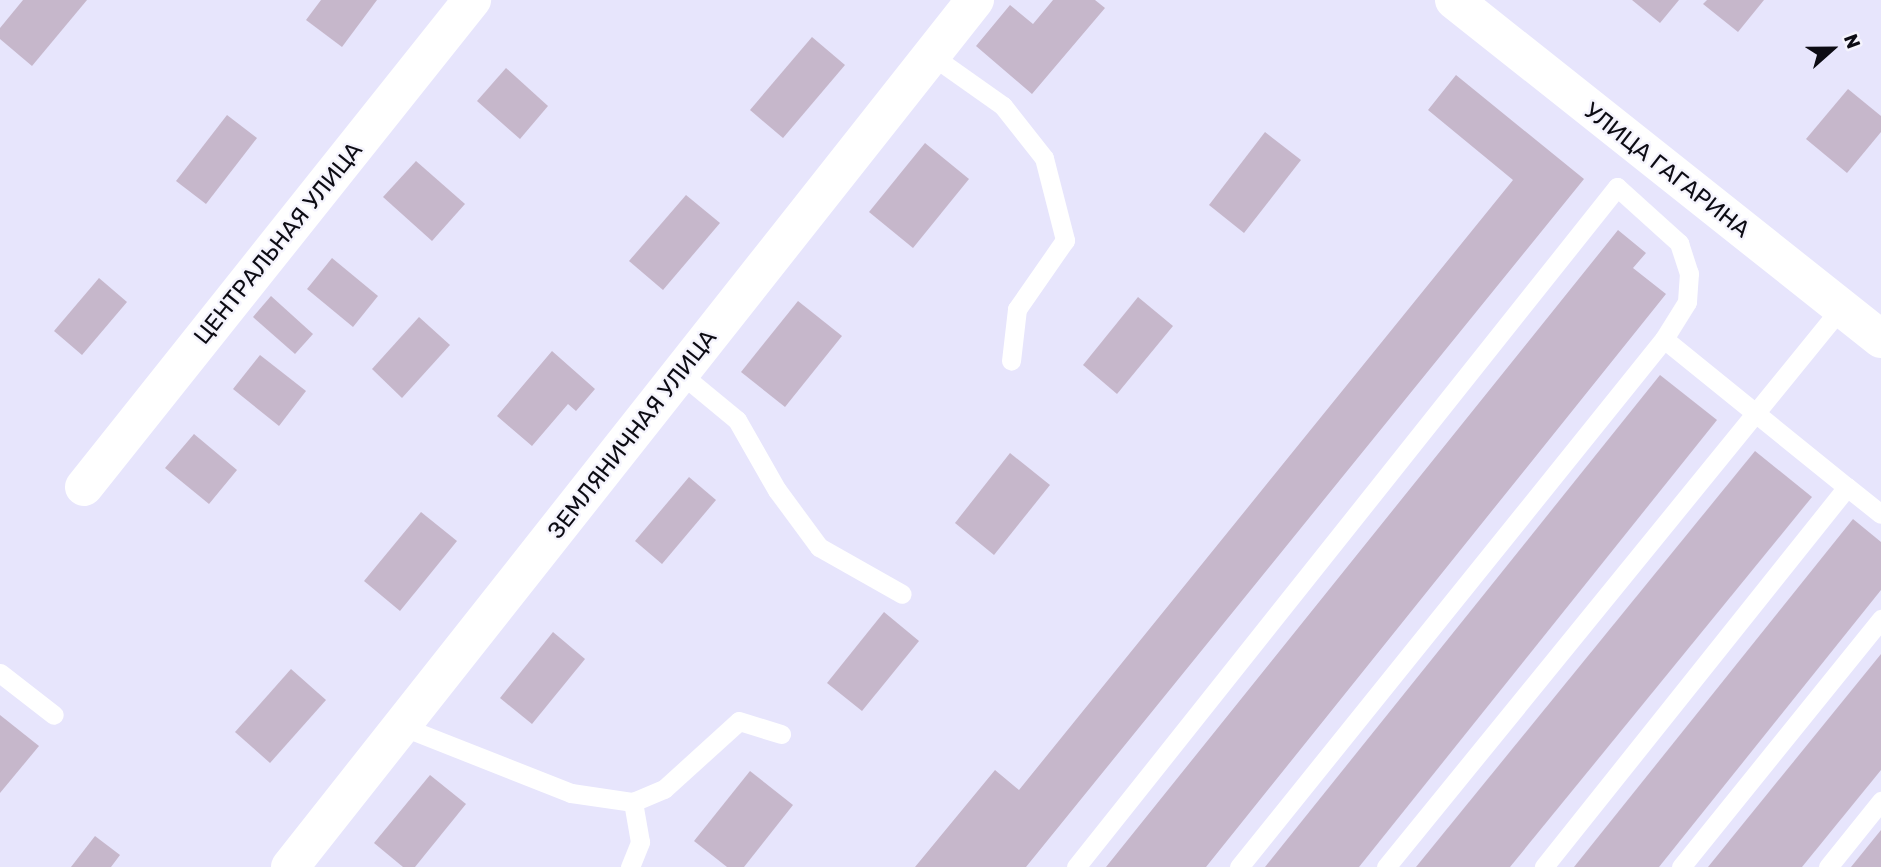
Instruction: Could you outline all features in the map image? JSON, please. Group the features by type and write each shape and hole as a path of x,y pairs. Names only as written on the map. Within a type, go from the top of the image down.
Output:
{"street":[{"name":"ЦЕНТРАЛЬНАЯ УЛИЦА","path":"84,487 472,0"},
{"name":"ЗЕМЛЯНИЧНАЯ УЛИЦА","path":"289,867 975,0"},
{"name":"УЛИЦА ГАГАРИНА","path":"1454,0 1881,339"}],"lane":[{"path":"931,55 1003,106 1044,158 1065,240 1017,309 1010,361"},
{"path":"1076,867 1617,187 1678,243 1689,273 1686,302 1664,339 1239,867"},
{"path":"1386,867 1841,307"},
{"path":"1664,339 1881,514"},
{"path":"680,373 737,420 777,490 819,547 902,594"},
{"path":"1544,867 1847,486"},
{"path":"1681,867 1881,619"},
{"path":"0,673 54,715"},
{"path":"401,726 572,793 633,802 664,789 739,721 781,734"},
{"path":"1828,867 1881,801"},
{"path":"630,867 640,842 633,802"}],"building":[{"path":"23,0 87,0 32,66 0,39 0,28"},
{"path":"321,0 377,0 342,47 306,20"},
{"path":"1053,0 1095,0 1105,8 1032,94 976,46 1010,5 1033,24"},
{"path":"1632,0 1679,0 1660,23"},
{"path":"1707,0 1764,0 1738,32 1703,4"},
{"path":"812,37 845,65 783,138 750,110"},
{"path":"506,68 548,106 520,139 477,101"},
{"path":"1456,75 1584,179 1026,867 915,867 995,770 1019,790 1513,180 1428,110"},
{"path":"1848,89 1881,116 1881,132 1847,173 1806,139"},
{"path":"227,115 257,138 206,204 176,181"},
{"path":"1265,132 1301,160 1244,233 1209,205"},
{"path":"925,143 969,179 913,248 869,212"},
{"path":"416,161 465,204 432,241 383,197"},
{"path":"686,195 720,223 663,290 629,261"},
{"path":"1618,230 1646,253 1633,268 1666,294 1206,867 1106,867"},
{"path":"332,258 378,296 353,327 307,289"},
{"path":"99,278 127,302 82,355 54,331"},
{"path":"271,296 313,334 295,354 253,317"},
{"path":"1138,297 1173,326 1117,394 1083,365"},
{"path":"798,301 842,336 785,407 741,372"},
{"path":"419,317 450,345 402,398 372,369"},
{"path":"552,351 595,389 576,411 568,404 532,446 497,416"},
{"path":"260,355 306,391 279,426 233,389"},
{"path":"1660,375 1717,420 1359,867 1265,867"},
{"path":"194,434 237,470 209,504 165,468"},
{"path":"1755,451 1812,497 1510,867 1416,867"},
{"path":"1010,453 1050,485 994,555 955,523"},
{"path":"689,477 716,500 662,564 635,541"},
{"path":"421,512 457,541 400,611 364,581"},
{"path":"1853,519 1881,542 1881,590 1659,867 1574,867"},
{"path":"884,612 919,641 862,711 827,683"},
{"path":"553,632 585,659 532,724 500,698"},
{"path":"1881,654 1881,770 1802,867 1708,867"},
{"path":"291,669 326,700 270,763 235,732"},
{"path":"0,715 39,746 0,793"},
{"path":"750,771 793,805 744,867 727,867 694,841"},
{"path":"430,775 466,804 415,867 403,867 374,843"},
{"path":"1881,830 1881,867 1851,867"},
{"path":"95,836 120,855 111,867 71,867"}]}
